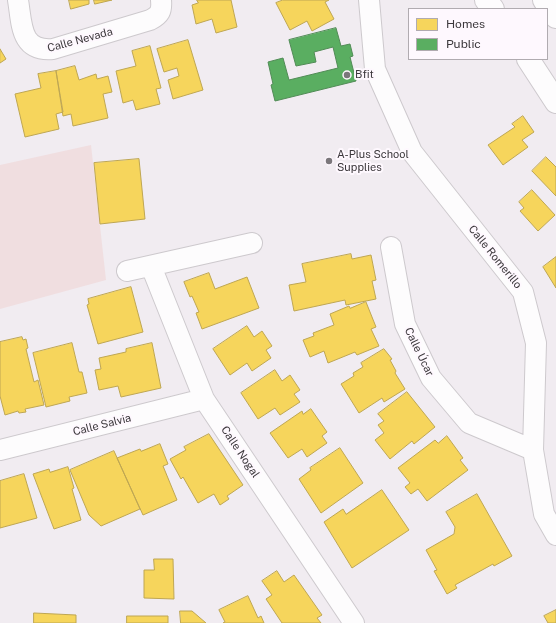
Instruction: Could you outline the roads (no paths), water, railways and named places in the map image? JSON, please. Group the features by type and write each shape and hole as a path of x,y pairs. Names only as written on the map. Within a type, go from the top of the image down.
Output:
{"main road":[{"path":"486,0 492,8"},
{"path":"544,0 556,17"},
{"path":"529,60 556,102"}],"street":[{"name":"Calle Nevada","path":"18,0 24,36 31,44 42,50 53,49 150,20 158,16 162,9 161,0"},
{"name":"Calle Romerillo","path":"369,0 375,69 412,152 523,292 536,343 533,450 544,514 556,534"},
{"path":"127,271 252,243"},
{"name":"Calle Úcar","path":"391,247 405,324 431,378 469,423 533,450"},
{"name":"Calle Nogal","path":"151,266 204,399 354,623"},
{"name":"Calle Salvia","path":"0,450 204,399"}],"place":[{"name":"Bfit","path":"347,75"},
{"name":"A-Plus School Supplies","path":"329,161"}]}
